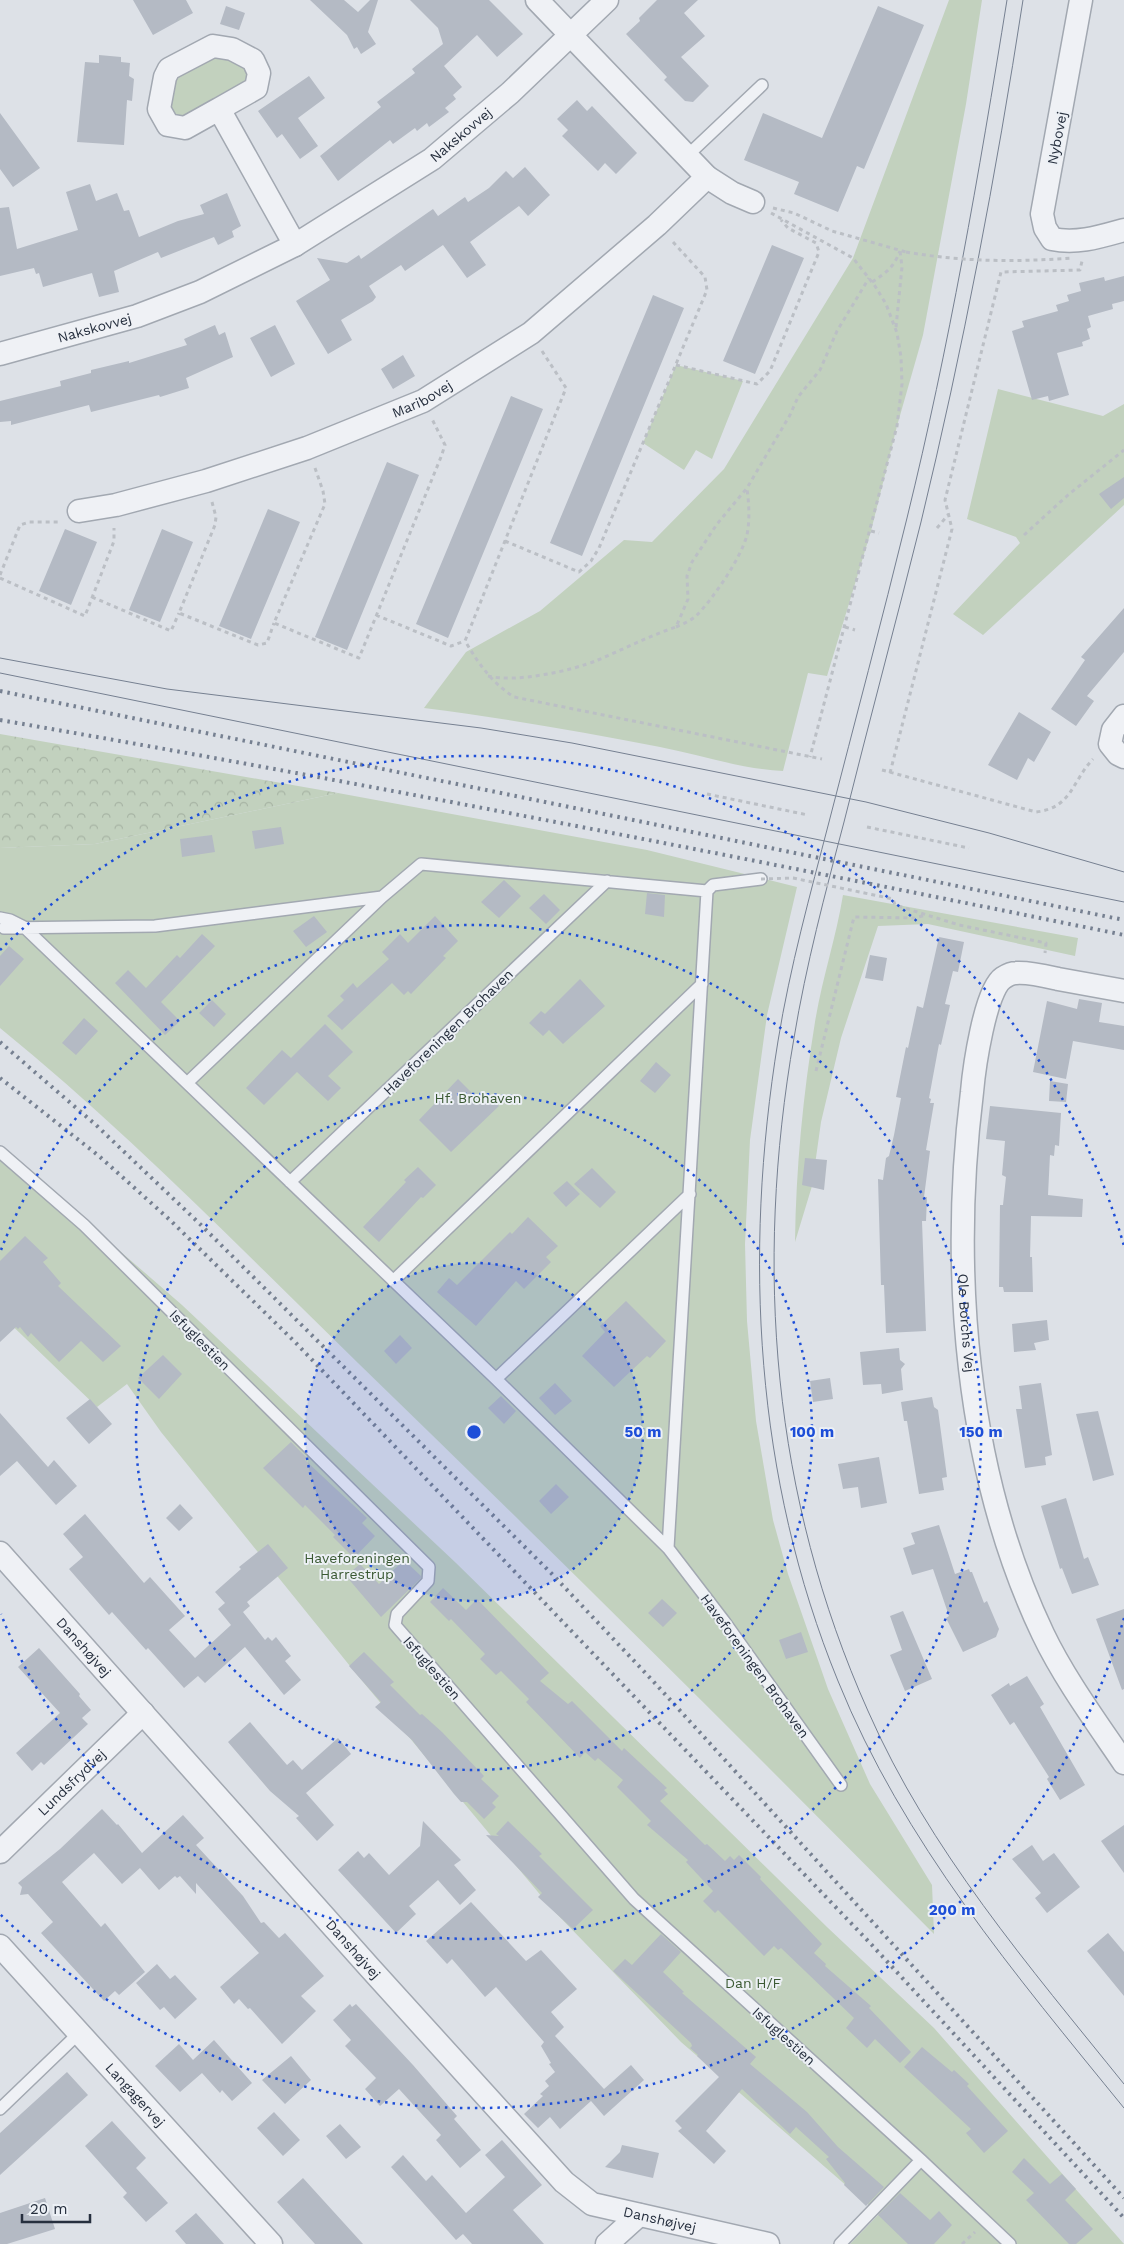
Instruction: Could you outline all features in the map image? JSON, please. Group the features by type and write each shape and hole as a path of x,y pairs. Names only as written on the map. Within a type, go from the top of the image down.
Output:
{"street":[{"path":"537,0 708,177 732,193 753,202"},
{"name":"Nakskovvej","path":"0,354 137,316 200,292 295,245 432,160 510,93 608,0"},
{"name":"Nybovej","path":"1080,0 1042,214 1045,228 1052,239 1067,242 1086,240"},
{"path":"218,109 295,245"},
{"name":"Maribovej","path":"79,511 116,505 206,481 307,448 423,401 530,333 658,225 708,177"},
{"path":"1086,240 1124,230"},
{"path":"1117,751 1113,730 1124,716"},
{"name":"Ole Borchs Vej","path":"1124,991 1036,974 1014,973 1000,980 993,991 975,1062 965,1177 963,1255 967,1332 975,1399 988,1469 1007,1545 1043,1634 1086,1706 1124,1763"},
{"name":"Danshøjvej","path":"0,1553 564,2182 592,2204 768,2244"},
{"name":"Lundsfrydvej","path":"0,1852 143,1714"},
{"name":"Langagervej","path":"0,1946 271,2244"},
{"path":"607,2244 639,2215"}],"lane":[{"path":"688,155 762,85"},
{"path":"187,1084 382,897 420,864 707,891"},
{"path":"668,1548 707,891 713,885 761,878"},
{"name":"Haveforeningen Brohaven","path":"290,1182 607,881"},
{"name":"Haveforeningen Brohaven","path":"24,928 155,926 382,897"},
{"name":"Haveforeningen Brohaven","path":"2,923 10,920 24,928 496,1379 668,1548 724,1621 841,1785"},
{"path":"393,1281 702,984"},
{"name":"Isfuglestien","path":"0,1152 92,1232 429,1567 428,1581 397,1614 395,1625 634,1899 921,2160 1010,2244"},
{"path":"496,1379 690,1194"},
{"path":"0,2109 79,2033"},
{"path":"840,2244 921,2160"}],"path":[{"path":"753,202 853,258 886,304 895,329 901,357 902,384 897,426 871,531 810,756"},
{"path":"753,202 794,213 832,231 900,251 962,260 1004,262 1073,258"},
{"path":"676,365 757,384 770,371 819,252 816,243 788,228 776,216"},
{"path":"506,541 579,572 591,561 676,365 706,290 704,277 658,225"},
{"path":"890,773 952,529 945,500 1001,272 1080,270 1086,240"},
{"path":"872,282 890,270 896,263 900,251"},
{"path":"895,329 899,310 902,267 900,251"},
{"path":"676,627 688,600 687,576 692,562 717,524 747,488 790,415 798,397 820,370 837,331 869,278"},
{"path":"465,642 566,388 530,333"},
{"path":"274,623 358,658 445,445 423,401"},
{"path":"179,613 258,645 267,643 324,504 323,491 307,448"},
{"path":"1024,535 1068,495 1124,450"},
{"path":"92,597 171,631 215,525 216,517 206,481"},
{"path":"488,676 520,678 596,661 652,635 676,627 695,616 720,586 737,558 746,536 750,514 747,488"},
{"path":"79,511 75,522 29,522 20,525 0,577 85,616 114,540 116,505"},
{"path":"937,528 948,515"},
{"path":"871,531 880,533"},
{"path":"376,615 451,646 465,642"},
{"path":"845,627 855,630"},
{"path":"465,642 488,676 497,686 514,697 822,759"},
{"path":"882,770 1036,812 1049,810 1065,801 1091,760 1117,751"},
{"path":"707,794 808,815"},
{"path":"867,827 969,848"},
{"path":"761,878 793,878 893,899 895,905 959,925 1046,943 1045,953"},
{"path":"816,1071 854,917 906,918 926,915"}],"green space":[{"path":"949,0 982,0 966,104 923,335 897,426 871,531 827,676 808,673 783,771 736,765 660,747 571,731 424,708 466,652 540,611 624,540 652,542 724,469 853,258"},
{"path":"220,50 248,68 248,82 182,118 174,116 167,109 172,78"},
{"path":"676,365 743,381 712,459 696,450 684,470 643,443"},
{"path":"998,389 1103,416 1124,404 1124,505 983,635 953,614 1020,543 1016,537 967,519"},
{"path":"0,734 338,793 95,844 0,848"},
{"name":"Hf. Brohaven","path":"338,793 647,850 797,887 767,1015 750,1140 745,1244 747,1321 756,1421 773,1520 788,1574 828,1689 870,1784 932,1885 934,1934 648,1647 227,1234 93,1108 0,1028 0,848 95,844"},
{"path":"843,895 1078,938 1075,956 928,924 878,926 841,1038 821,1122 812,1186 795,1242 799,1159 811,1049 818,1006"},
{"name":"Dan H/F","path":"0,1147 182,1305 456,1563 827,1927 934,2028 1124,2244 850,2244 879,2214 681,2042 552,1909 354,1671 161,1432 127,1384 97,1407 0,1314"}],"building":[{"path":"133,0 186,0 193,13 153,35"},
{"path":"310,0 344,0 358,12 370,0 378,0 368,32 376,44 361,54 357,47 354,49 347,35"},
{"path":"410,0 489,0 523,34 497,57 477,35 444,66 462,87 453,95 456,99 445,108 449,112 429,127 427,123 417,131 415,128 393,144 390,140 338,181 320,156 381,107 377,102 415,73 412,69 443,44 438,28"},
{"path":"657,0 698,0 684,13 705,36 681,57 709,86 693,102 685,101 664,80 667,77 626,34 640,21 639,18"},
{"path":"226,6 245,13 239,30 220,24"},
{"path":"878,6 924,25 864,169 857,166 838,212 794,194 799,182 744,160 763,113 822,138"},
{"path":"99,55 121,57 121,62 130,63 129,76 134,79 132,101 127,100 124,145 77,142 85,62 99,63"},
{"path":"309,76 325,98 298,118 318,146 300,159 282,134 277,138 258,111"},
{"path":"577,100 587,111 592,106 637,153 616,174 605,163 598,171 562,136 568,130 557,119"},
{"path":"0,113 40,168 13,187 0,169"},
{"path":"525,167 550,195 528,216 519,206 470,242 486,265 467,278 443,245 405,271 401,265 369,286 376,297 373,301 341,320 352,340 328,354 296,301 330,280 317,258 347,263 359,255 361,259 433,209 438,216 465,197 468,202 489,188 506,171 513,178"},
{"path":"90,184 96,201 117,193 124,211 129,210 139,237 178,221 204,214 200,205 227,193 241,226 232,231 234,237 218,245 214,237 161,258 158,252 114,271 119,292 99,297 92,273 43,287 39,273 36,274 34,268 0,276 0,208 9,207 17,249 78,230 66,192"},
{"path":"772,245 804,258 755,374 723,361"},
{"path":"1124,276 1124,301 1112,304 1113,309 1088,316 1091,327 1087,329 1090,339 1082,342 1083,346 1057,353 1069,395 1049,401 1048,396 1032,400 1012,331 1024,327 1022,321 1058,311 1056,305 1069,301 1067,295 1081,291 1079,283 1104,277 1105,281"},
{"path":"653,295 684,308 582,556 550,543"},
{"path":"215,325 219,335 225,332 233,357 186,378 189,388 160,397 159,395 91,412 89,405 11,425 11,421 0,422 0,401 61,386 60,381 91,373 91,370 129,361 129,363 187,345 184,339"},
{"path":"275,325 295,364 271,377 250,338"},
{"path":"403,355 415,376 393,389 381,369"},
{"path":"511,396 543,409 448,638 416,624"},
{"path":"387,462 419,475 347,650 315,637"},
{"path":"1124,477 1124,498 1111,509 1099,494"},
{"path":"268,509 300,522 251,639 219,626"},
{"path":"65,529 97,542 71,605 39,591"},
{"path":"162,529 193,542 160,622 129,610"},
{"path":"1124,608 1124,652 1087,696 1094,701 1076,726 1051,709 1085,660 1081,657"},
{"path":"1019,712 1051,732 1034,762 1028,758 1017,780 988,765"},
{"path":"281,827 284,844 255,849 252,831"},
{"path":"212,835 215,852 182,857 180,839"},
{"path":"504,880 521,896 499,918 481,902"},
{"path":"647,893 665,895 664,917 645,914"},
{"path":"544,894 560,910 546,924 529,908"},
{"path":"314,916 327,932 306,947 293,931"},
{"path":"435,916 458,941 443,956 446,958 411,994 408,991 404,995 392,983 342,1030 327,1016 344,1000 340,996 353,983 357,988 389,959 382,952 400,934 408,943"},
{"path":"202,934 215,946 161,1002 180,1021 165,1035 115,983 128,970 146,988 177,955 180,958"},
{"path":"939,937 964,942 958,972 953,971 945,1004 950,1005 941,1045 939,1044 929,1098 931,1099 930,1103 934,1103 926,1150 930,1151 924,1197 927,1197 926,1221 922,1221 926,1331 886,1333 884,1285 881,1285 878,1179 883,1180 886,1158 889,1156 894,1135 901,1098 896,1097 906,1047 908,1048 917,1006 923,1008"},
{"path":"9,946 24,959 0,986 0,956"},
{"path":"870,955 887,958 883,981 865,978"},
{"path":"580,979 605,1006 563,1044 549,1030 543,1036 529,1023 541,1011 545,1014"},
{"path":"1079,999 1102,1003 1099,1022 1124,1026 1124,1050 1073,1041 1066,1079 1033,1072 1047,1001 1077,1009"},
{"path":"212,1000 226,1014 214,1027 199,1013"},
{"path":"84,1018 98,1031 76,1055 62,1043"},
{"path":"325,1024 353,1052 328,1076 341,1088 328,1101 297,1072 264,1105 246,1088 282,1050 291,1058"},
{"path":"656,1062 671,1075 655,1093 640,1081"},
{"path":"458,1079 480,1101 486,1095 499,1106 451,1152 419,1120"},
{"path":"1050,1081 1068,1084 1066,1102 1049,1101"},
{"path":"990,1106 1061,1113 1059,1146 1055,1145 1054,1156 1050,1155 1048,1195 1083,1199 1082,1217 1031,1216 1030,1257 1032,1257 1033,1292 1004,1292 1003,1287 999,1287 1000,1205 1003,1205 1006,1177 1002,1175 1005,1141 986,1139"},
{"path":"805,1158 827,1160 824,1190 802,1185"},
{"path":"418,1167 436,1185 423,1198 421,1197 379,1242 363,1227 406,1182 404,1180"},
{"path":"592,1168 616,1192 600,1208 574,1184"},
{"path":"567,1181 580,1194 566,1207 553,1193"},
{"path":"528,1217 558,1246 546,1257 551,1262 524,1289 516,1281 476,1326 437,1292 449,1278 457,1285 510,1232 512,1234"},
{"path":"25,1236 48,1258 43,1262 61,1283 58,1286 121,1346 103,1362 81,1341 59,1362 31,1333 28,1337 20,1327 18,1329 16,1327 0,1342 0,1261"},
{"path":"626,1301 666,1341 650,1358 647,1356 614,1387 582,1356 605,1332 600,1326"},
{"path":"1047,1320 1049,1340 1034,1343 1036,1350 1014,1352 1012,1324"},
{"path":"400,1335 412,1348 396,1364 384,1351"},
{"path":"899,1348 900,1360 905,1364 901,1369 903,1390 882,1394 881,1384 863,1385 860,1352"},
{"path":"163,1355 182,1374 159,1399 138,1378"},
{"path":"830,1378 833,1399 813,1402 810,1381"},
{"path":"555,1383 572,1401 555,1415 539,1398"},
{"path":"1041,1383 1052,1455 1045,1457 1046,1465 1025,1468 1016,1409 1022,1409 1019,1386"},
{"path":"501,1396 516,1411 504,1424 488,1408"},
{"path":"932,1397 934,1407 938,1410 947,1477 942,1478 944,1490 919,1494 907,1421 904,1421 901,1402"},
{"path":"90,1399 112,1424 89,1444 66,1418"},
{"path":"1098,1411 1114,1475 1093,1481 1076,1414"},
{"path":"0,1413 48,1467 54,1460 77,1486 56,1505 17,1461 0,1476"},
{"path":"291,1442 307,1458 305,1460 367,1518 362,1523 375,1536 354,1558 333,1537 335,1535 305,1505 303,1508 263,1468"},
{"path":"879,1457 887,1503 861,1508 858,1487 843,1489 838,1464"},
{"path":"556,1484 569,1497 551,1514 539,1501"},
{"path":"1066,1498 1084,1559 1088,1557 1099,1585 1072,1594 1062,1568 1060,1569 1041,1506"},
{"path":"180,1504 193,1518 179,1531 166,1518"},
{"path":"85,1514 144,1583 150,1577 185,1616 169,1630 195,1658 231,1625 218,1609 225,1603 215,1592 241,1569 239,1567 268,1544 288,1568 247,1602 250,1606 243,1612 265,1640 268,1637 272,1641 276,1637 291,1656 285,1661 301,1680 284,1695 245,1647 205,1683 198,1676 184,1688 112,1612 109,1615 69,1569 83,1557 63,1534"},
{"path":"939,1525 955,1574 969,1569 972,1572 984,1603 987,1601 999,1629 996,1637 963,1652 946,1618 949,1616 933,1569 912,1575 903,1548 915,1544 911,1533"},
{"path":"404,1560 421,1578 381,1617 346,1576 360,1564 379,1584"},
{"path":"443,1588 466,1610 477,1599 549,1673 540,1681 568,1704 572,1701 622,1751 624,1748 667,1788 664,1790 668,1794 660,1801 705,1845 707,1844 725,1861 730,1856 734,1860 739,1855 761,1877 760,1879 822,1944 814,1953 826,1964 825,1966 871,2006 869,2008 911,2052 900,2063 875,2039 867,2048 846,2028 854,2018 781,1948 778,1950 774,1946 764,1956 718,1910 715,1913 703,1901 713,1891 686,1862 688,1860 647,1825 651,1821 617,1787 623,1780 598,1758 595,1761 585,1752 580,1758 526,1702 529,1699 501,1671 496,1675 480,1659 485,1654 451,1619 449,1621 430,1602"},
{"path":"662,1599 677,1613 663,1627 648,1613"},
{"path":"1124,1609 1124,1689 1122,1690 1096,1619"},
{"path":"903,1611 932,1679 905,1691 890,1655 902,1650 890,1616"},
{"path":"801,1632 808,1652 786,1659 779,1640"},
{"path":"39,1648 80,1694 79,1696 91,1710 82,1718 88,1724 44,1765 41,1762 32,1771 16,1753 60,1713 18,1667"},
{"path":"364,1652 394,1682 390,1685 420,1715 422,1714 442,1732 484,1776 481,1779 499,1796 492,1803 496,1807 484,1819 467,1802 461,1802 412,1740 375,1707 381,1702 349,1666"},
{"path":"1027,1676 1044,1704 1040,1707 1085,1785 1060,1800 1047,1779 1049,1777 1014,1722 1010,1725 991,1695 1009,1683 1010,1686"},
{"path":"250,1722 287,1765 293,1760 302,1770 338,1738 351,1754 306,1793 334,1825 317,1841 296,1818 299,1816 270,1791 228,1742"},
{"path":"102,1809 118,1824 142,1853 183,1815 204,1838 196,1845 243,1896 261,1923 264,1922 279,1938 285,1933 324,1976 301,1996 316,2011 282,2044 250,2008 248,2009 239,1999 234,2004 220,1987 259,1953 196,1883 196,1894 180,1876 177,1878 175,1876 159,1890 140,1868 122,1884 94,1853 62,1882 101,1927 105,1923 145,1972 119,1995 115,1991 104,2001 41,1933 53,1922 28,1894 20,1895 22,1887 18,1883 60,1849"},
{"path":"423,1821 461,1860 454,1865 476,1890 460,1905 438,1880 409,1906 416,1914 396,1933 338,1870 358,1851 364,1858 369,1853 389,1875 420,1846"},
{"path":"508,1821 542,1854 539,1856 593,1910 573,1929 538,1897 542,1893 486,1835 499,1836 496,1834"},
{"path":"1124,1825 1124,1873 1101,1841"},
{"path":"1032,1845 1043,1861 1054,1853 1080,1887 1047,1913 1035,1898 1041,1893 1012,1859"},
{"path":"471,1902 526,1961 541,1950 577,1989 551,2012 564,2027 555,2036 604,2089 631,2065 644,2080 604,2116 591,2101 560,2129 550,2117 538,2128 524,2114 543,2096 540,2094 549,2086 545,2081 555,2072 541,2046 544,2042 496,1987 485,1997 452,1959 447,1964 426,1941"},
{"path":"1108,1933 1124,1952 1124,1996 1087,1951"},
{"path":"661,1934 681,1952 663,1972 684,1992 682,1993 756,2057 750,2064 807,2112 838,2147 884,2187 866,2206 844,2185 845,2183 826,2159 829,2157 796,2127 790,2134 742,2089 706,2131 726,2151 714,2164 678,2131 682,2128 675,2121 719,2077 690,2048 692,2046 691,2043 613,1971 625,1959 632,1965"},
{"path":"157,1964 170,1979 175,1975 197,1999 175,2019 164,2007 160,2010 136,1983"},
{"path":"350,2004 352,2007 356,2004 413,2065 457,2116 454,2119 481,2150 460,2168 436,2140 441,2135 399,2089 380,2106 365,2089 376,2078 345,2046 351,2040 333,2020"},
{"path":"214,2040 252,2083 232,2101 222,2090 220,2093 202,2073 180,2092 155,2066 179,2044 193,2060"},
{"path":"922,2047 952,2072 954,2070 969,2084 967,2086 1008,2131 984,2153 966,2133 971,2129 904,2067"},
{"path":"291,2056 311,2080 285,2104 262,2080"},
{"path":"67,2072 88,2095 0,2175 0,2133"},
{"path":"274,2112 300,2140 283,2156 257,2128"},
{"path":"112,2121 146,2158 136,2168 168,2203 146,2222 123,2197 127,2193 85,2146"},
{"path":"340,2124 361,2147 346,2159 326,2136"},
{"path":"502,2140 542,2185 513,2210 544,2244 472,2244 463,2234 456,2240 391,2167 403,2155 426,2181 432,2175 466,2213 505,2177 485,2155"},
{"path":"622,2145 659,2153 653,2178 605,2167 620,2152"},
{"path":"1024,2158 1050,2184 1062,2174 1076,2189 1065,2200 1093,2229 1076,2244 1069,2244 1026,2200 1034,2193 1012,2172"},
{"path":"303,2178 363,2244 315,2244 277,2202"},
{"path":"900,2193 930,2220 939,2211 952,2225 934,2244 908,2244 878,2215"},
{"path":"45,2198 55,2229 7,2244 0,2244 0,2213"},
{"path":"196,2213 224,2244 186,2244 175,2231"}],"tram line":[{"path":"1007,0 950,325 922,454 801,931 778,1041 767,1122 761,1203 760,1284 764,1365 773,1446 789,1526 810,1604 838,1681 864,1740 928,1852 964,1905 1042,2007 1124,2108"},
{"path":"1023,0 1002,131 951,392 921,522 816,930 804,984 782,1124 775,1210 775,1295 780,1380 792,1464 810,1547 836,1630 868,1711 920,1811 951,1859 1017,1951 1124,2084"},
{"path":"0,658 167,689 481,728 572,743 866,802 989,833 1124,872"},
{"path":"0,673 1124,902"}],"railway":[{"path":"0,691 1124,920"},
{"path":"0,720 282,770 563,823 1124,935"},
{"path":"0,1042 96,1125 201,1225 552,1574 653,1681 1124,2198"},
{"path":"0,1078 99,1156 170,1220 295,1342 870,1943 1124,2218"}],"park label":[{"name":"Haveforeningen Harrestrup","path":"357,1566"}]}
